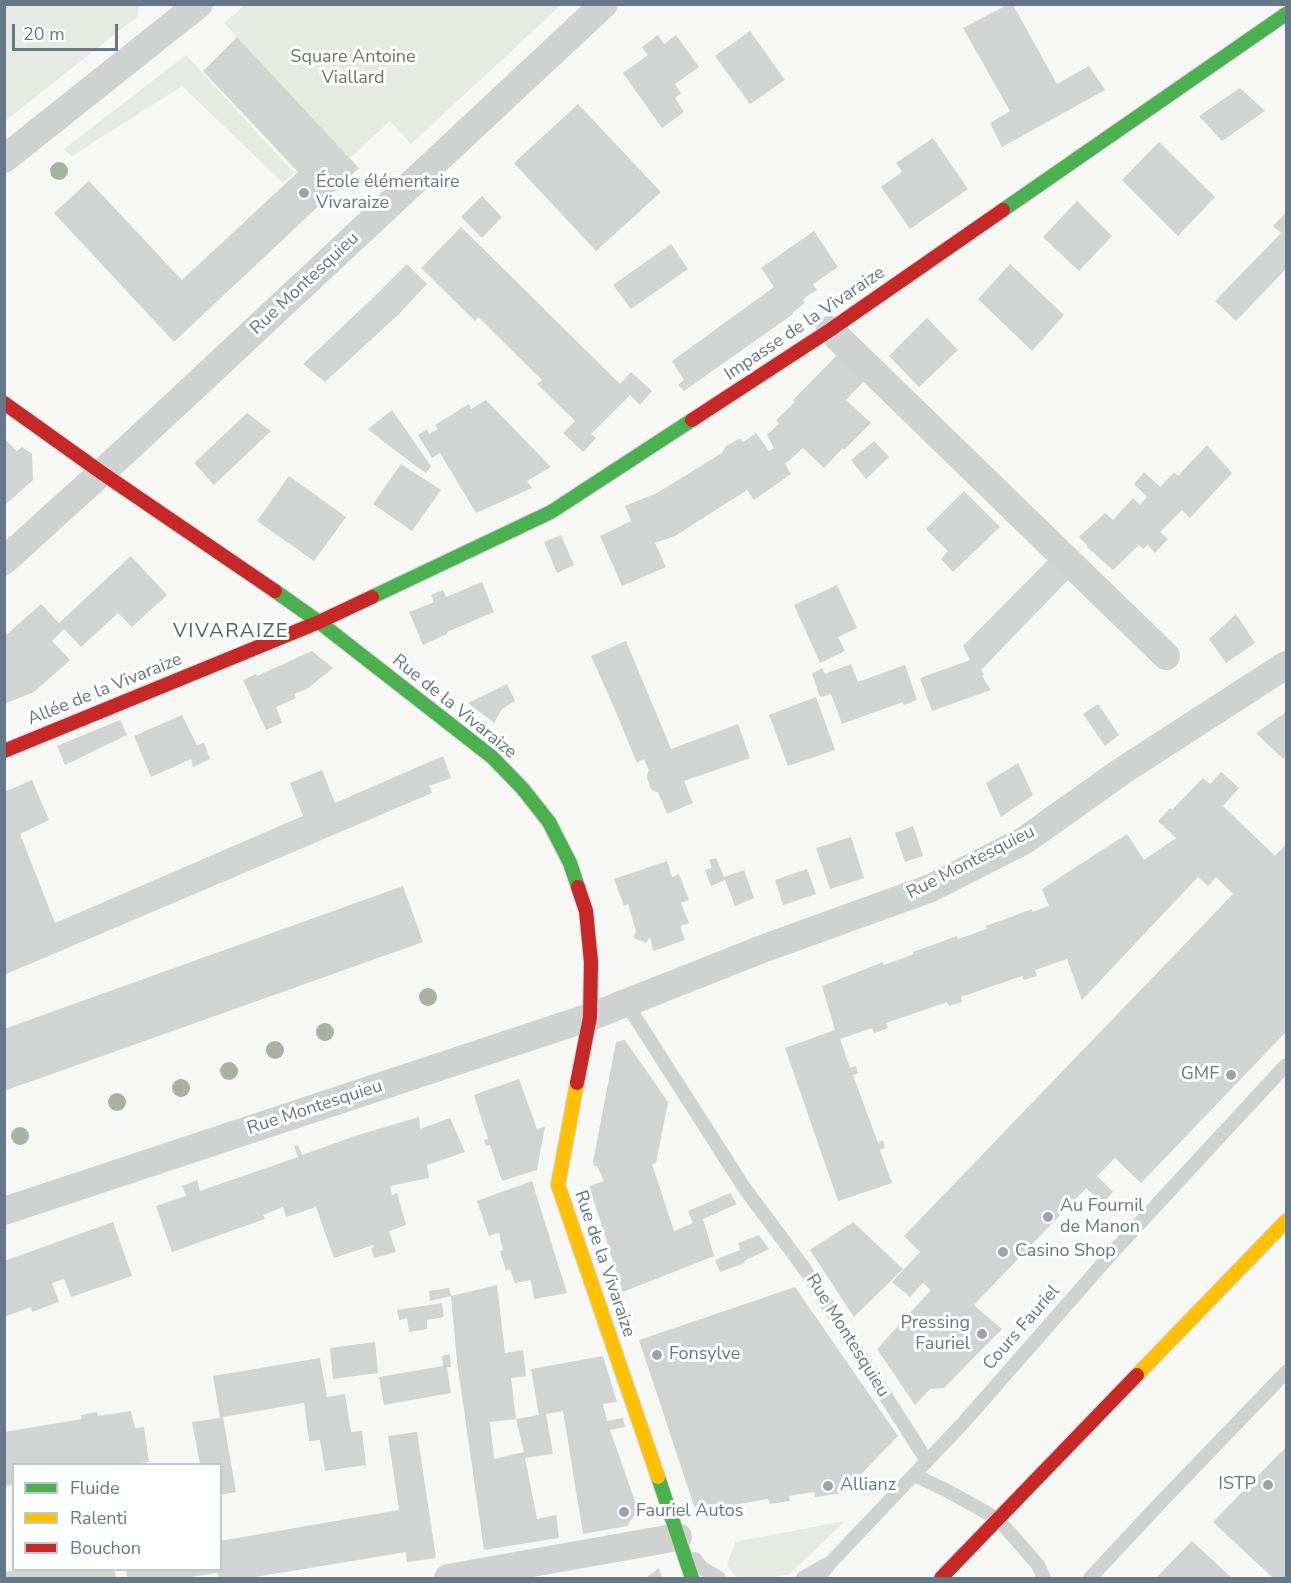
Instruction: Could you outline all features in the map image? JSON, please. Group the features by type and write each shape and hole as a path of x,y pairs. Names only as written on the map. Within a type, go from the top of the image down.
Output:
{"street":[{"path":"4,159 199,4"},
{"name":"Rue Montesquieu","path":"4,561 102,473 604,4"},
{"name":"Impasse de la Vivaraize","path":"319,622 551,512 830,330 1287,14"},
{"path":"830,330 1166,656"},
{"name":"Rue de la Vivaraize","path":"4,403 319,622 492,757 523,789 549,822 570,863 586,911 591,962 590,1017 558,1185 692,1578"},
{"name":"Allée de la Vivaraize","path":"4,751 319,622"},
{"name":"Rue Montesquieu","path":"4,1211 590,1017 765,948 931,888 1025,840 1122,771 1287,665"},
{"path":"941,1578 1287,1221"},
{"path":"448,1578 678,1537"}],"lane":[{"name":"Rue Montesquieu","path":"626,1003 745,1189 804,1268 927,1461"},
{"name":"Cours Fauriel","path":"818,1578 964,1422 1113,1252 1287,1065"},
{"path":"1090,1578 1287,1372"},
{"path":"914,1475 998,1519 1038,1565 1044,1578"},
{"path":"678,1537 702,1568 719,1578"},
{"name":"Cours Fauriel","path":"803,1578 832,1561"}],"green space":[{"path":"5,4 139,5 138,16 5,121"},
{"name":"Square Antoine Viallard","path":"246,4 561,5 411,144 390,121 350,158 224,23"},
{"path":"186,55 294,173 283,183 182,86 72,156 64,149"},
{"path":"845,1521 790,1574 768,1578 735,1576 727,1565 735,1542"}],"building":[{"path":"1007,5 1013,5 1057,84 1089,66 1105,90 1002,147 990,123 1010,111 963,28"},
{"path":"750,31 785,80 750,104 715,56"},
{"path":"658,35 664,44 676,35 699,67 675,84 681,93 675,98 684,112 662,128 623,73 648,55 642,47"},
{"name":"École élémentaire Vivaraize","path":"237,37 359,168 174,342 54,213 89,181 182,280 298,172 203,71"},
{"path":"1240,88 1265,111 1222,141 1199,116"},
{"path":"578,104 661,192 596,251 514,163"},
{"path":"933,138 968,189 910,229 881,187 902,172 896,163"},
{"path":"1159,142 1215,197 1178,236 1122,180"},
{"path":"482,196 502,217 482,238 461,217"},
{"path":"1077,201 1112,236 1079,271 1043,237"},
{"path":"1286,212 1286,269 1236,321 1215,301 1281,233 1273,226"},
{"path":"461,227 620,384 631,372 652,391 640,405 630,395 591,434 596,438 583,452 563,433 575,421 537,384 542,380 478,317 475,321 421,268"},
{"path":"814,231 838,267 813,284 817,290 803,299 805,303 793,314 684,391 678,385 684,380 672,361 774,287 761,268"},
{"path":"671,244 688,269 631,309 613,285"},
{"path":"407,264 427,284 398,315 325,382 303,364 377,294"},
{"path":"1010,264 1064,315 1032,351 978,299"},
{"path":"927,318 958,350 919,387 889,356"},
{"path":"837,355 864,381 846,400 871,423 824,468 803,448 785,464 791,474 754,500 747,490 675,536 655,543 666,567 622,586 600,536 631,521 625,506 657,493 722,453 726,446 739,439 743,442 756,433 769,451 774,448 767,435 779,423 776,420"},
{"path":"486,400 551,467 527,481 532,488 476,513 440,453 432,458 418,435 427,429 429,434 438,429 435,425 469,404 471,409"},
{"path":"392,410 431,466 426,473 368,429"},
{"path":"247,413 271,431 214,485 194,463"},
{"path":"4,438 17,451 22,447 32,454 33,480 4,506"},
{"path":"874,441 889,457 866,479 851,460"},
{"path":"1207,445 1232,473 1190,518 1182,510 1160,532 1168,539 1155,553 1148,545 1143,549 1139,545 1113,570 1079,537 1105,513 1113,520 1133,498 1140,505 1147,497 1134,484 1144,472 1160,487 1174,472 1178,476"},
{"path":"401,464 441,490 412,531 373,504"},
{"path":"289,476 346,517 314,561 257,521"},
{"path":"964,491 1000,527 953,572 941,559 948,551 926,529"},
{"path":"561,535 574,565 557,573 544,542"},
{"path":"131,556 167,595 132,627 118,613 81,647 64,629 52,641 70,660 34,692 4,704 4,637 41,604 59,623"},
{"path":"1048,560 1068,580 981,670 991,690 932,711 920,678 970,660 963,646"},
{"path":"482,582 494,612 423,645 409,612 434,602 431,595 443,590 446,597"},
{"path":"837,585 857,628 838,637 845,651 820,663 794,605"},
{"path":"1236,614 1255,643 1226,663 1209,639"},
{"path":"626,641 671,749 738,724 750,758 684,781 693,803 667,814 658,792 651,789 647,778 649,771 644,759 637,763 591,656"},
{"path":"312,651 333,668 307,689 294,694 296,698 276,707 282,723 266,730 243,680"},
{"path":"851,664 858,682 905,665 917,700 904,705 903,702 842,724 831,694 820,697 812,674 822,668 825,674"},
{"path":"507,684 515,701 502,709 494,723 468,703"},
{"path":"816,697 835,750 788,766 769,715"},
{"path":"1098,704 1119,735 1105,746 1083,714"},
{"path":"1286,712 1286,756 1283,759 1256,733"},
{"path":"182,715 197,745 204,743 210,759 193,767 191,759 151,777 134,736"},
{"path":"120,720 127,735 65,765 57,746"},
{"path":"443,756 451,778 429,786 432,793 4,975 4,792 32,780 49,820 20,834 55,923 303,816 290,783 322,770 335,803"},
{"path":"1018,763 1033,795 1001,817 986,783"},
{"path":"1221,772 1239,788 1223,806 1275,856 1286,844 1286,1032 1141,1183 1115,1158 1097,1176 1113,1192 1103,1203 1086,1188 974,1305 1002,1329 944,1388 930,1389 915,1405 877,1349 931,1290 923,1283 910,1297 892,1282 920,1252 904,1236 1233,894 1216,877 1208,886 1198,877 1082,1000 1067,959 1035,970 1037,976 1024,980 1022,976 961,997 962,1002 949,1006 947,1002 886,1023 888,1028 874,1033 872,1028 840,1039 850,1068 856,1066 858,1073 853,1075 878,1143 883,1140 885,1148 880,1150 892,1183 838,1201 785,1048 835,1030 822,986 883,962 884,965 914,954 913,952 957,936 958,939 987,929 986,926 1032,909 1032,912 1049,906 1042,889 1127,834 1144,860 1176,838 1158,821 1203,778 1210,784"},
{"path":"913,826 923,856 905,862 895,833"},
{"path":"851,837 864,878 830,889 816,848"},
{"path":"716,858 724,877 744,870 754,898 735,906 725,880 711,886 705,870 712,868 709,860"},
{"path":"667,861 672,877 679,874 689,900 681,903 689,923 680,926 685,940 653,951 650,937 646,943 634,938 636,931 628,904 624,906 614,879"},
{"path":"807,869 816,894 783,905 775,880"},
{"path":"403,886 423,942 4,1091 4,1029"},
{"path":"625,1040 668,1102 656,1163 652,1164 674,1231 693,1223 688,1211 730,1193 737,1204 703,1219 714,1256 623,1292 589,1186 604,1181 593,1162 616,1042"},
{"path":"519,1079 537,1129 545,1127 537,1170 502,1181 490,1145 486,1146 484,1140 488,1139 474,1095"},
{"path":"419,1117 420,1129 450,1118 465,1152 427,1165 429,1178 390,1186 392,1195 397,1193 406,1225 389,1231 396,1252 374,1258 371,1248 374,1247 373,1245 334,1258 316,1207 286,1217 283,1207 263,1215 265,1219 172,1252 156,1206 186,1196 182,1186 197,1180 200,1191 298,1157 294,1146 298,1145 302,1155"},
{"path":"532,1181 567,1293 534,1299 531,1280 515,1283 510,1269 506,1271 500,1251 503,1250 499,1233 489,1236 477,1201"},
{"path":"113,1222 132,1276 71,1297 64,1279 52,1283 59,1302 32,1312 31,1307 4,1317 4,1261"},
{"path":"853,1222 903,1269 854,1317 810,1250"},
{"path":"759,1235 769,1249 744,1261 745,1263 720,1272 715,1260 740,1250 738,1243"},
{"path":"497,1285 505,1353 523,1350 526,1376 511,1378 516,1419 539,1415 531,1369 603,1356 617,1402 603,1404 607,1421 623,1418 625,1427 610,1430 638,1510 627,1526 583,1534 563,1411 546,1414 553,1454 525,1458 537,1519 556,1515 559,1538 484,1550 457,1361 451,1296","holes":["516,1419 524,1452 494,1459 490,1422"]},
{"path":"795,1287 898,1436 843,1493 815,1497 814,1492 789,1496 790,1501 770,1504 768,1499 722,1507 723,1512 708,1515 694,1506 639,1340"},
{"path":"449,1288 451,1296 430,1301 429,1291"},
{"path":"442,1303 444,1317 427,1320 427,1329 409,1332 407,1318 399,1320 397,1310"},
{"path":"375,1342 378,1373 333,1379 330,1348"},
{"path":"450,1354 451,1367 447,1367 451,1393 384,1405 379,1377 443,1366 442,1356"},
{"path":"320,1358 327,1397 345,1394 351,1432 362,1431 366,1465 325,1471 320,1440 309,1441 304,1403 223,1417 236,1492 222,1495 222,1463 200,1463 192,1422 220,1418 213,1376"},
{"path":"131,1411 135,1428 144,1427 149,1462 12,1463 12,1485 4,1486 4,1432 82,1419 81,1415 97,1412 98,1416"},
{"path":"417,1432 436,1558 407,1562 406,1552 249,1578 219,1578 217,1573 184,1578 127,1578 126,1571 222,1571 222,1541 399,1510 388,1436"},
{"name":"ISTP","path":"1286,1447 1286,1578 1273,1578 1213,1522"},
{"path":"1192,1541 1232,1578 1156,1578"},
{"path":"659,1568 662,1578 646,1578"},
{"path":"114,1571 116,1578 4,1578 4,1572"}],"traffic: fast":[{"path":"1003,210 1286,14"},
{"path":"372,597 551,512 692,420"},
{"path":"275,591 319,622 492,757 523,789 549,822 570,863 578,887"},
{"path":"658,1477 692,1578"}],"traffic: slow":[{"path":"577,1083 558,1185 658,1477"},
{"path":"1137,1375 1286,1221"}],"traffic: jam":[{"path":"692,420 830,330 1003,210"},
{"path":"4,403 275,591"},
{"path":"4,751 319,622 372,597"},
{"path":"577,1083 590,1017 591,962 586,911 578,887"},
{"path":"941,1578 1137,1375"}],"place":[{"name":"École élémentaire Vivaraize","path":"304,193"},
{"name":"GMF","path":"1231,1075"},
{"name":"Au Fournil de Manon","path":"1048,1217"},
{"name":"Casino Shop","path":"1003,1252"},
{"name":"Pressing Fauriel","path":"982,1334"},
{"name":"Fonsylve","path":"657,1355"},
{"name":"ISTP","path":"1268,1485"},
{"name":"Allianz","path":"828,1486"},
{"name":"Fauriel Autos","path":"624,1512"}],"district":[{"name":"VIVARAIZE","path":"231,632"}]}
